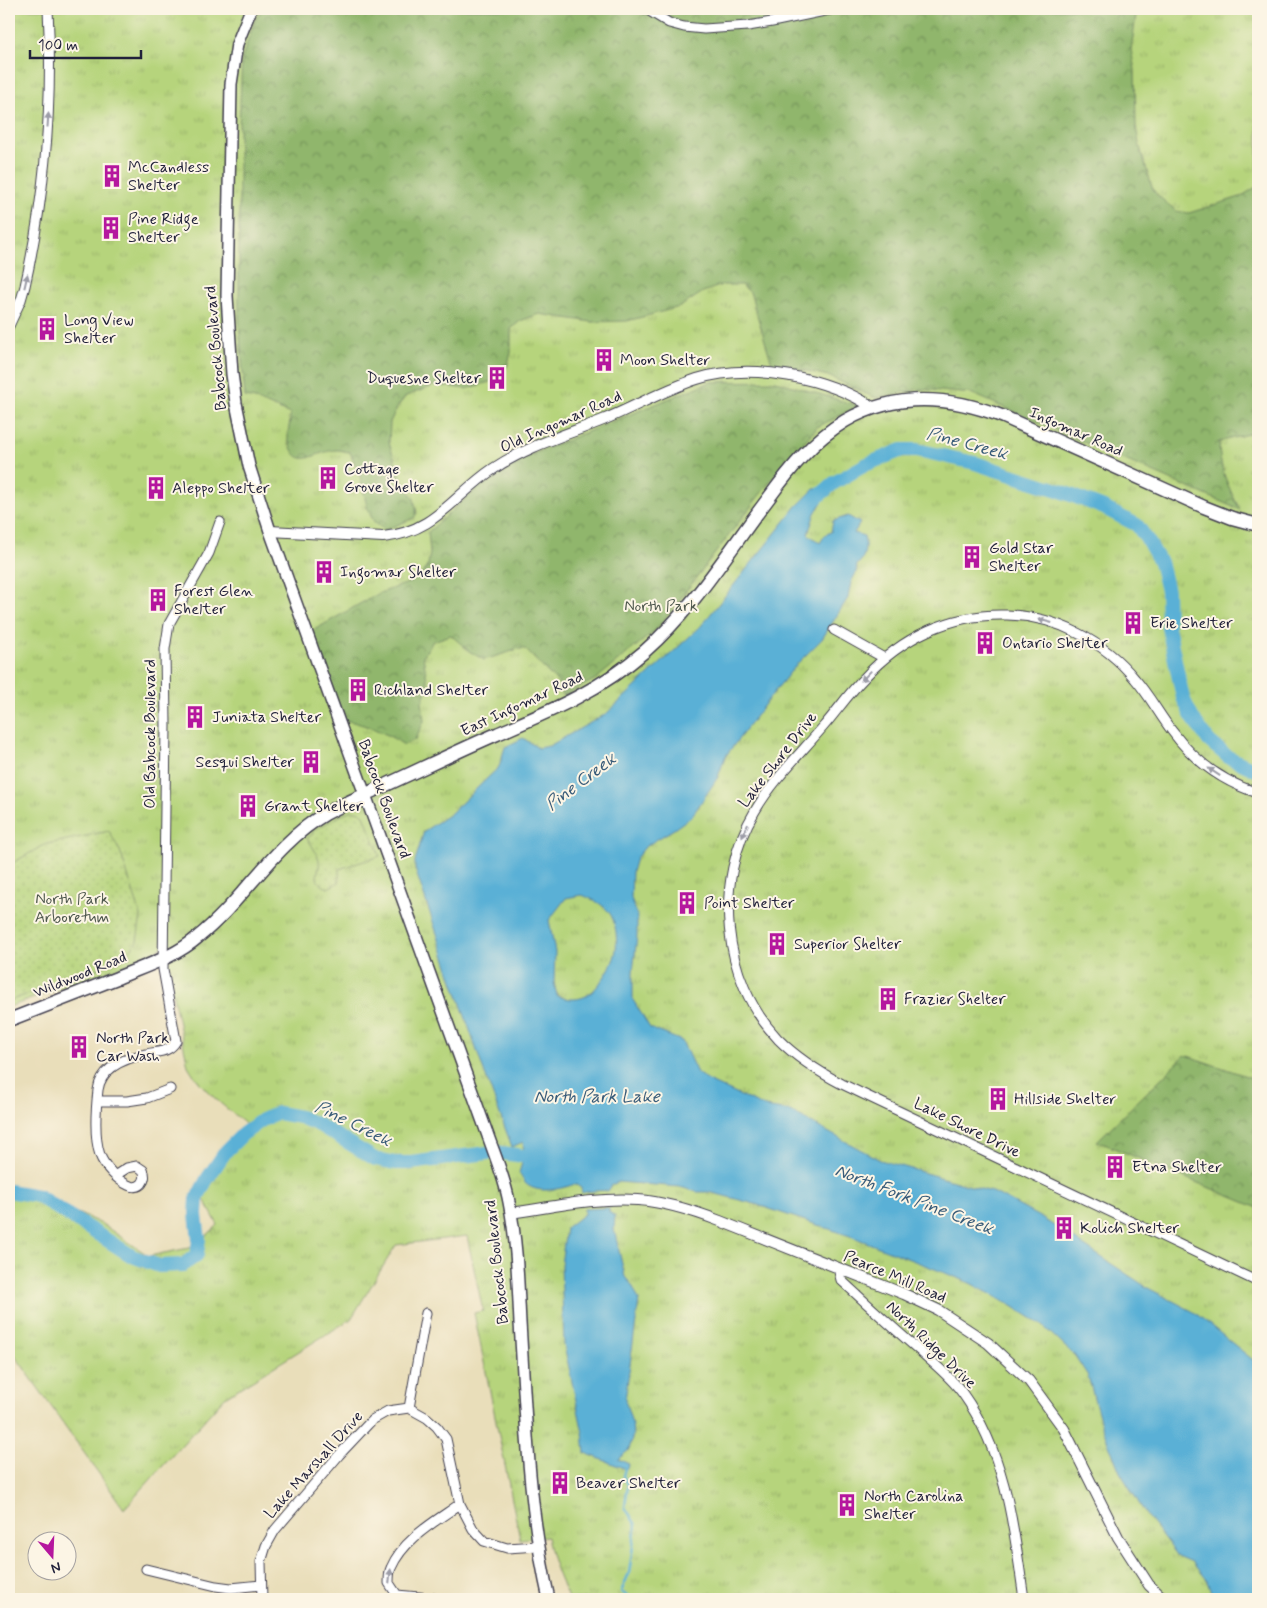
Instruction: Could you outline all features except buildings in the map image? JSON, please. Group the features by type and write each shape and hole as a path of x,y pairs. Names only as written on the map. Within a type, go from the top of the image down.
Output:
{"main road":[{"name":"Babcock Boulevard","path":"251,9 237,44 231,84 227,296 231,366 236,403 249,466 270,531 508,1195 518,1290 530,1486 538,1546 549,1599"},
{"name":"Ingomar Road","path":"874,408 904,401 935,400 977,407 1004,417 1210,510 1258,525"},
{"name":"East Ingomar Road","path":"163,959 191,943 210,927 294,837 325,814 568,703 593,690 647,650 699,592 783,480 808,451 820,439 842,423 874,408"},
{"name":"Wildwood Road","path":"9,1020 163,959"}],"street":[{"path":"9,326 25,286 42,176 50,81 48,9"},
{"path":"646,9 669,23 704,29 772,22 834,9"},
{"name":"Old Ingomar Road","path":"270,531 383,537 401,535 436,518 493,469 528,449 696,379 720,374 753,372 802,379 848,393 874,408"},
{"name":"Old Babcock Boulevard","path":"98,1101 99,1084 111,1067 136,1056 170,1049 176,1041 162,969 166,633 173,616 209,553 220,522"},
{"name":"Lake Shore Drive","path":"1258,793 1221,777 1201,762 1181,743 1146,692 1126,668 1096,644 1064,627 1025,616 977,616 930,629 907,641 884,658 863,678 773,785 755,811 738,847 728,893 729,929 739,973 760,1015 777,1038 789,1050 820,1072 842,1084 1258,1282"},
{"path":"834,630 884,658"},
{"path":"116,1175 105,1164 97,1146 98,1101 127,1101 147,1098 170,1090"},
{"name":"Pearce Mill Road","path":"511,1213 597,1200 638,1200 669,1205 705,1215 904,1294 938,1310 988,1344 1029,1381 1064,1429 1118,1537 1150,1585 1164,1599"},
{"name":"North Ridge Drive","path":"838,1268 841,1280 937,1367 962,1392 978,1416 1001,1471 1014,1522 1024,1599"},
{"path":"426,1313 410,1408 427,1418 446,1439 460,1504 473,1529 484,1541 508,1548 538,1546"},
{"name":"Lake Marshall Drive","path":"262,1599 261,1562 266,1546 275,1530 339,1455 372,1420 388,1411 410,1408"},
{"path":"441,1599 397,1595 389,1584 390,1569 398,1554 415,1537 460,1504"},
{"path":"146,1569 224,1587 261,1585"}],"green space":[{"name":"North Park","path":"9,9 1258,9 1258,1599 569,1599 556,1569 547,1537 520,1539 474,1313 483,1311 467,1236 396,1245 351,1319 225,1397 124,1509 9,1347 9,1195 37,1195 102,1224 149,1256 194,1247 218,1225 199,1190 248,1126 223,1106 200,1083 188,1066 167,968 168,944 140,960 9,1007"},
{"path":"262,9 1137,9 1131,50 1135,70 1136,126 1139,144 1152,187 1156,194 1176,211 1189,213 1240,197 1258,186 1258,437 1251,433 1219,442 1222,469 1240,510 973,394 920,389 876,398 828,376 794,368 773,367 750,292 741,285 722,285 703,292 680,307 627,321 592,322 539,314 520,321 511,329 511,353 507,367 495,380 467,389 436,385 406,396 398,406 390,422 389,443 403,483 414,499 417,513 414,518 385,530 375,523 368,511 360,476 350,452 329,451 301,458 292,449 288,438 290,414 255,399 245,397 239,322 239,127 242,58 255,20"},
{"path":"776,381 859,406 817,427 775,475 657,629 596,679 564,696 557,682 525,649 519,649 484,660 469,651 451,635 433,641 423,656 428,686 422,702 424,721 416,739 404,745 372,728 337,718 307,634 380,593 411,582 421,575 428,565 430,553 428,532 480,486 523,458 710,382"},
{"path":"351,810 364,815 380,856 339,869 339,882 328,888 317,879 319,860 307,838 313,834 312,831"},
{"name":"North Park Arboretum","path":"109,831 120,851 141,916 137,941 124,959 9,1001 9,865 44,845"},
{"path":"1185,1055 1258,1080 1258,1208 1097,1141"}],"water":[{"name":"North Park Lake","path":"826,488 827,494 815,513 808,534 820,543 825,535 831,532 833,521 848,516 860,523 854,533 864,536 864,555 857,565 848,598 822,639 796,665 725,757 718,777 692,816 646,846 636,858 632,872 631,898 637,915 633,1000 650,1028 682,1041 697,1073 710,1082 765,1107 789,1111 880,1160 995,1193 1045,1220 1148,1288 1194,1312 1258,1364 1258,1599 1213,1599 1207,1581 1192,1562 1178,1556 1148,1518 1120,1472 1102,1427 1088,1376 1075,1356 1042,1325 1009,1304 968,1282 853,1237 755,1204 709,1192 697,1192 680,1187 618,1182 612,1185 608,1191 582,1193 581,1188 575,1184 563,1188 542,1190 530,1187 519,1173 524,1156 523,1142 512,1147 482,1066 415,869 415,861 424,831 450,814 499,767 505,747 523,738 538,748 549,746 606,714 701,626 797,506 814,489","holes":["582,895 602,906 611,915 616,932 615,955 604,978 595,989 579,999 564,998 557,996 554,982 555,952 549,920 566,898"]},
{"path":"609,1208 609,1212 615,1216 614,1229 625,1277 632,1285 639,1300 625,1400 632,1423 633,1435 629,1450 618,1459 629,1464 626,1469 585,1453 583,1433 564,1345 561,1265 566,1228 584,1214 584,1209"}],"waterway":[{"name":"Pine Creek","path":"813,501 834,483 865,465 902,450 917,450 975,463 1058,490 1104,508 1137,525 1160,562 1167,591 1168,627 1183,698 1192,717 1209,741 1228,757 1258,771"},
{"name":"Pine Creek","path":"9,1191 38,1196 132,1256 159,1266 183,1265 197,1255 199,1239 196,1215 197,1198 207,1179 226,1151 243,1134 262,1120 278,1113 300,1117 319,1125 375,1159 395,1163 411,1163 495,1152 524,1156 542,1151"},
{"path":"625,1468 623,1476 628,1484 625,1507 636,1525 629,1573 621,1592 634,1599"}],"place":[{"name":"McCandless Shelter","path":"112,176"},
{"name":"Pine Ridge Shelter","path":"111,228"},
{"name":"Long View Shelter","path":"47,329"},
{"name":"Moon Shelter","path":"604,360"},
{"name":"Duquesne Shelter","path":"497,378"},
{"name":"Cottage Grove Shelter","path":"328,478"},
{"name":"Aleppo Shelter","path":"156,488"},
{"name":"Gold Star Shelter","path":"972,557"},
{"name":"Ingomar Shelter","path":"324,572"},
{"name":"Forest Glen Shelter","path":"158,600"},
{"name":"Erie Shelter","path":"1133,623"},
{"name":"Ontario Shelter","path":"985,643"},
{"name":"Richland Shelter","path":"358,690"},
{"name":"Juniata Shelter","path":"195,717"},
{"name":"Sesqui Shelter","path":"311,762"},
{"name":"Grant Shelter","path":"248,806"},
{"name":"Point Shelter","path":"687,903"},
{"name":"Superior Shelter","path":"777,944"},
{"name":"Frazier Shelter","path":"888,999"},
{"name":"North Park Car Wash","path":"79,1047"},
{"name":"Hillside Shelter","path":"998,1099"},
{"name":"Etna Shelter","path":"1115,1167"},
{"name":"Kolich Shelter","path":"1064,1228"},
{"name":"Beaver Shelter","path":"560,1483"},
{"name":"North Carolina Shelter","path":"847,1505"}],"water label":[{"name":"North Fork Pine Creek","path":"914,1200"}]}
